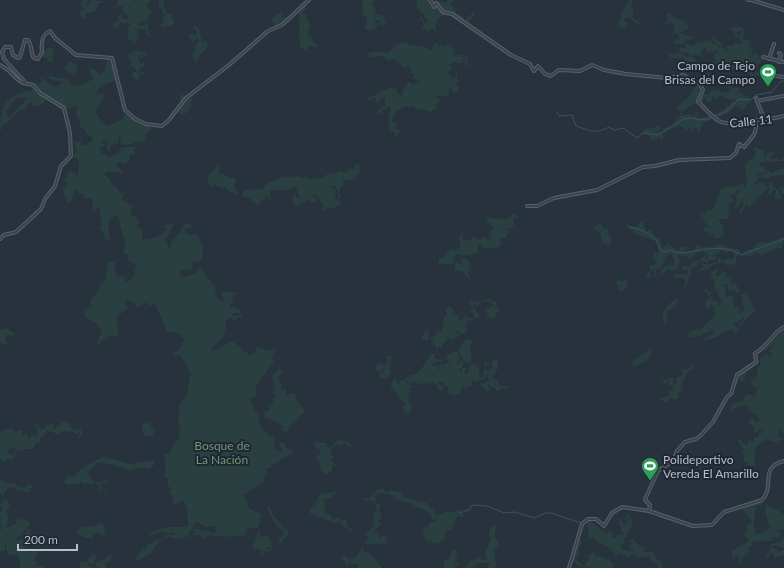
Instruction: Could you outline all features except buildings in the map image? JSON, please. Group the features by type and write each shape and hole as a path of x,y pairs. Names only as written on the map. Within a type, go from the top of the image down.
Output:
{"street":[{"path":"26,83 4,59 2,52 5,47 11,47 13,55 18,58 20,57 25,40 28,40 31,45 32,56 38,59 42,52 41,44 45,34 50,31 55,38 76,55 112,58 125,110 135,119 146,124 162,126 168,122 186,98 229,65 268,31 282,24 309,0"},
{"name":"Calle 11","path":"430,0 434,7 436,3 443,12 452,14 512,55 530,64 534,72 538,66 545,74 551,76 559,70 580,71 592,65 604,70 626,74 667,78 683,75 703,87 698,101 703,105 712,118 729,124 784,116"},
{"path":"750,0 762,2 784,10"},
{"path":"769,59 774,44"},
{"path":"779,53 781,55 779,62"},
{"path":"763,57 784,62"},
{"path":"0,65 8,70 17,79 33,85 40,93 64,108 70,133 71,156 62,166 55,186 45,199 42,209 16,232 4,235 0,239"},
{"path":"770,75 784,77"},
{"path":"764,119 757,99 784,96"},
{"path":"527,206 537,206 554,198 597,190 633,170 643,167 655,166 679,160 730,158 736,153 739,144 744,147 755,135 757,128 755,120"},
{"path":"649,511 650,505 645,500 658,471 673,461 677,450 685,442 696,439 713,422 727,397 731,394 737,375 756,362 755,353 761,351 770,342 774,335 784,327"},
{"path":"569,568 583,523 591,518 596,519 604,526 612,513 622,507 649,511 693,526 712,524 724,512 762,500 768,489 769,471 774,465 784,461"}],"green space":[{"path":"81,0 89,0 86,4 87,5 91,0 105,1 99,4 96,11 86,14 86,17 84,18 79,15 80,10 86,9 82,8"},
{"path":"118,0 133,0 136,2 138,0 152,0 146,5 152,12 151,15 149,14 148,19 137,24 141,26 148,23 149,34 152,36 149,37 146,31 148,28 146,30 139,29 137,31 139,38 137,37 136,43 132,44 133,41 132,40 131,42 131,38 129,40 127,38 129,30 127,27 131,26 128,22 124,24 123,28 122,22 119,23 120,26 115,29 113,24 119,21 118,17 121,13 122,19 127,19 128,17 123,12 124,5 117,6 118,11 116,7"},
{"path":"159,0 165,1 163,6 166,10 166,14 171,14 175,22 173,26 161,27 161,24 164,21 162,19 165,16 162,9 159,7"},
{"path":"362,0 375,0 372,5 376,9 375,14 384,16 384,20 386,20 384,26 380,25 379,20 375,20 373,22 378,23 376,28 371,31 364,29 367,23 367,18 363,16"},
{"path":"418,0 428,0 431,4 430,7 434,7 436,4 434,4 433,0 436,2 436,0 446,3 448,0 451,0 453,1 449,5 453,5 453,9 454,8 456,13 463,17 464,20 474,12 474,16 468,22 472,25 470,28 465,27 464,22 460,23 453,15 450,14 447,18 445,15 436,20 439,22 436,24 435,22 436,32 431,29 428,33 427,30 424,31 422,29 424,25 422,21 419,20 421,16 423,16 422,18 426,24 428,21 424,17 424,14 418,12 421,9 418,10 416,6 418,3 416,2"},
{"path":"630,0 633,0 631,6 634,11 632,17 641,23 638,25 630,18 624,18 623,22 625,20 628,24 624,29 618,26 620,18 622,18 622,12"},
{"path":"304,5 307,9 303,13 304,15 308,13 305,17 308,17 307,19 311,28 308,30 308,37 311,35 313,42 318,46 315,48 311,46 305,50 300,47 298,14"},
{"path":"282,12 283,18 291,16 281,27 276,29 271,20 277,14 279,15"},
{"path":"669,12 673,17 685,21 683,25 686,22 689,28 680,33 694,37 692,40 687,39 683,44 673,44 681,37 679,37 676,33 672,37 675,28 672,23 665,24 668,21 666,15"},
{"path":"736,24 741,28 746,28 744,29 743,32 745,32 742,39 749,40 751,46 748,47 753,48 751,52 753,54 752,56 749,54 750,58 756,53 762,61 758,64 758,69 755,67 751,68 750,62 748,61 748,71 754,74 756,71 759,72 759,69 764,75 766,74 768,78 760,78 760,75 751,78 749,73 738,70 721,71 721,69 712,68 711,71 713,71 711,72 709,67 701,67 704,72 702,74 701,68 688,69 684,58 671,58 668,55 680,53 687,57 693,57 702,63 709,65 710,61 715,63 717,61 713,58 715,53 719,53 717,50 712,52 706,51 706,48 704,48 700,53 703,56 701,58 698,55 691,56 688,53 679,52 681,46 683,48 686,47 686,43 691,46 700,41 701,43 704,41 706,43 707,38 709,42 710,40 715,45 713,40 714,36 723,44 721,47 718,44 719,48 724,48 726,52 728,50 729,51 728,48 725,49 728,45 733,46 734,43 742,44 737,35 737,39 733,30 730,29 735,27 740,31 736,33 740,35 742,31 738,29"},
{"path":"195,26 199,29 202,42 206,40 207,44 210,45 200,55 197,63 195,63 196,59 193,59 192,53 195,50 195,46 199,40 196,39 193,42 190,40 191,36 189,38 188,36 193,33 196,35 196,31 193,27"},
{"path":"405,42 431,50 435,43 437,43 439,47 440,44 443,48 443,43 445,48 447,42 448,45 450,43 451,47 454,48 453,55 462,54 462,58 467,56 468,66 466,67 464,59 462,60 464,63 456,63 453,61 452,64 450,64 449,67 452,65 453,67 448,72 448,75 452,76 453,78 450,79 452,80 457,76 455,73 457,71 458,81 456,83 459,88 456,93 452,91 452,88 449,89 448,97 440,95 436,97 440,101 436,105 437,111 434,109 431,112 423,109 418,110 413,106 408,108 407,106 401,108 395,114 393,117 394,120 392,119 392,121 397,124 397,127 394,127 402,132 398,133 395,139 395,132 390,130 388,120 391,108 388,106 381,111 380,114 377,114 378,110 385,105 385,98 382,98 379,103 375,102 376,99 373,98 369,101 367,99 371,95 373,97 380,91 393,87 394,89 396,88 396,91 401,97 408,82 411,82 412,85 418,82 420,84 420,82 413,78 414,74 410,73 412,68 410,70 408,64 406,69 394,59 387,61 384,56 370,57 367,54 377,51 389,53 394,45"},
{"path":"47,48 53,48 54,57 51,58 54,60 52,62 47,61 48,58 43,58 43,52"},
{"path":"133,49 135,52 136,49 138,52 145,52 147,54 146,56 142,54 144,59 140,58 141,55 138,55 141,65 142,61 144,63 144,66 139,70 139,74 141,71 144,72 144,74 141,74 137,82 133,77 127,76 133,76 132,72 136,72 137,70 134,69 135,67 128,66 131,64 130,58 128,58 130,56 127,57 127,54 132,54"},
{"name":"Bosque de La Nación","path":"110,60 117,80 102,85 96,93 104,94 103,101 94,112 107,126 122,120 125,113 152,128 146,135 144,142 134,141 132,144 125,145 120,142 122,140 119,134 118,143 110,145 110,151 107,149 108,143 104,139 101,142 106,144 99,149 101,153 107,155 108,158 116,154 122,147 135,147 134,155 130,154 129,160 125,164 117,163 117,166 124,173 108,172 104,174 110,180 113,187 115,186 119,190 119,194 124,192 122,200 133,206 130,214 136,217 139,223 136,227 143,231 142,240 158,236 167,230 164,225 174,224 165,241 170,249 172,240 180,233 185,223 192,225 191,228 186,228 183,233 188,232 188,235 198,235 203,248 202,258 198,262 193,261 192,269 180,271 180,275 183,277 196,273 200,268 215,286 216,296 221,302 224,300 222,293 229,291 238,294 231,297 234,303 229,305 231,308 235,306 236,310 239,308 241,311 241,313 232,314 233,316 242,315 242,318 238,317 237,320 233,321 231,317 226,321 224,336 220,342 213,346 211,352 231,341 241,347 244,352 247,351 249,356 256,351 257,346 268,351 276,348 271,358 274,362 256,386 256,396 249,399 260,419 259,423 268,435 275,438 274,448 279,451 283,450 279,446 280,443 285,443 287,449 291,449 293,454 283,458 274,465 271,463 272,467 266,469 267,472 264,478 265,482 243,495 250,509 261,514 260,524 257,528 247,528 245,535 233,537 230,535 228,538 225,536 216,537 211,535 202,538 201,535 194,535 193,532 195,528 216,533 215,526 205,527 198,522 194,524 193,529 189,531 189,538 187,536 174,539 172,537 163,538 165,535 174,535 175,533 172,532 170,534 165,532 162,534 162,531 151,535 148,534 161,528 188,527 187,508 183,500 173,505 173,496 169,492 171,489 169,486 167,488 168,479 164,476 166,471 164,455 171,451 172,446 178,440 181,427 178,424 180,403 187,394 191,375 181,356 177,355 174,357 173,354 180,349 184,340 178,333 167,331 154,304 149,306 147,302 137,308 135,302 127,299 125,303 128,308 117,317 118,336 109,335 98,345 97,343 102,330 96,325 97,323 85,317 84,309 92,307 90,301 100,288 100,284 105,282 108,263 115,261 116,277 124,276 126,283 135,275 134,268 137,266 128,260 128,255 124,254 125,242 118,217 115,216 108,222 110,239 108,241 103,237 104,232 99,230 102,223 98,206 95,211 92,206 93,198 83,199 84,195 80,194 77,190 74,191 71,202 67,202 67,197 65,199 63,188 68,183 64,181 67,174 72,171 78,176 79,161 73,156 77,150 75,148 75,141 78,143 81,139 82,142 80,144 82,146 91,142 93,138 86,133 83,128 79,128 81,120 78,119 76,114 77,106 67,109 47,100 39,106 34,106 31,102 27,105 25,110 22,109 12,117 10,116 24,103 26,97 17,98 5,112 10,118 9,122 3,125 0,132 1,115 6,103 16,95 32,90 34,82 39,84 41,77 54,87 63,82 49,79 49,76 67,79 72,85 80,86 95,78 90,74 89,68 95,69 100,74 104,72 107,61"},
{"path":"68,62 74,63 78,67 74,77 71,73 65,70 65,66"},
{"path":"727,76 727,82 731,83 729,85 732,88 736,88 737,86 738,89 741,90 735,94 742,92 744,97 746,96 751,99 750,103 747,103 745,109 741,110 738,106 733,108 727,114 724,113 720,117 712,116 722,111 727,105 731,107 731,102 735,101 735,99 731,100 719,95 719,98 715,98 713,95 710,103 706,101 706,97 704,97 703,104 698,103 697,106 696,104 693,104 690,108 689,106 683,112 678,110 676,107 680,104 681,105 681,102 688,98 696,86 700,86 702,89 698,96 698,101 704,93 708,95 710,91 714,89 715,91 716,89 720,90 721,93 729,92 730,90 722,81 724,80 725,82"},
{"path":"182,94 188,98 193,97 189,111 183,115 178,112 180,107 185,104 184,103 187,100 180,103 180,96"},
{"path":"698,111 697,118 710,116 711,118 709,121 702,122 703,127 700,127 701,131 697,134 697,128 693,129 690,133 690,127 687,130 678,125 670,129 673,132 668,130 663,134 663,140 658,137 658,139 652,138 655,140 652,141 647,134 644,134 644,129 649,129 651,126 651,129 660,125 661,131 658,130 654,133 659,131 661,133 664,128 671,126 676,121 676,117 681,116 680,113 683,113 683,116 689,114 695,116 694,113"},
{"path":"755,147 759,150 764,150 765,159 765,155 769,151 771,153 772,150 775,153 769,158 775,159 778,157 778,160 784,159 784,161 770,162 767,160 764,163 761,162 759,167 764,166 766,171 763,174 757,173 757,175 764,175 768,170 770,173 777,171 778,169 780,169 780,171 784,166 784,175 771,176 767,179 766,177 764,179 759,177 756,182 750,185 762,182 764,185 765,181 767,187 772,181 773,186 780,192 778,197 782,192 782,190 779,190 781,186 784,188 784,194 782,194 781,198 778,200 776,198 774,202 776,190 772,190 773,192 768,196 769,187 751,204 751,207 748,205 744,207 741,215 739,212 744,205 742,202 745,197 737,208 733,209 737,201 735,196 741,190 737,190 734,196 733,194 730,197 734,201 729,204 730,206 728,210 731,210 727,213 729,215 729,219 718,219 724,227 722,229 725,234 716,239 713,237 714,233 710,236 708,232 702,231 705,226 709,228 703,217 700,216 701,213 703,212 704,216 707,209 712,211 721,189 741,185 743,183 745,183 743,188 745,188 747,181 745,165 750,159 754,159 756,151 752,149"},
{"path":"356,163 362,168 359,169 359,174 356,173 355,179 342,181 344,184 340,188 339,195 341,195 339,199 337,189 334,185 330,187 336,190 335,197 342,204 332,209 328,207 323,211 321,210 324,205 314,193 312,196 317,199 315,203 307,199 305,202 294,206 295,203 292,202 293,195 295,194 297,198 299,198 296,187 294,186 289,190 275,190 269,192 272,199 270,200 266,195 265,198 268,199 262,199 258,205 252,202 250,198 242,196 243,192 251,188 252,190 263,189 264,186 267,185 265,184 279,178 287,176 294,178 298,176 303,178 307,176 311,179 315,177 320,179 329,173 334,174 335,172 337,173 340,171 345,173 351,168 354,170"},
{"path":"218,165 220,171 219,174 223,173 229,178 234,177 236,179 234,187 238,192 236,194 227,190 225,186 224,189 214,185 213,188 208,183 207,177"},
{"path":"513,213 520,217 513,219 514,225 510,229 506,229 511,232 508,233 506,238 502,239 499,237 501,243 499,247 490,249 482,247 480,243 478,244 478,253 467,256 456,254 453,264 438,264 439,257 442,258 451,249 455,250 460,247 461,242 457,239 461,235 461,231 463,235 462,238 470,241 474,237 480,240 482,237 483,239 486,236 487,240 490,239 491,231 494,230 489,222 488,224 486,222 487,218 508,219"},
{"path":"640,222 643,223 646,232 652,229 654,236 661,239 662,248 667,245 667,242 672,247 679,250 680,247 687,246 688,248 683,250 690,252 696,249 695,246 699,244 702,248 716,246 720,243 728,248 738,249 741,253 737,256 736,263 731,266 730,264 726,266 725,262 723,263 720,261 721,264 718,263 709,267 708,270 698,271 703,267 702,263 708,265 718,261 719,258 724,260 730,258 730,260 732,260 735,256 733,253 735,252 728,251 728,254 721,250 719,253 717,252 716,255 711,256 717,257 715,260 709,260 708,263 703,261 697,264 697,268 693,267 686,287 683,286 686,282 684,279 686,278 675,278 673,274 677,273 675,276 678,274 687,274 688,271 682,270 682,266 689,266 695,260 699,261 705,254 706,259 709,256 703,250 698,252 690,259 687,258 686,255 683,257 679,255 677,258 680,258 679,260 681,262 678,265 680,268 671,271 668,269 666,272 659,274 664,267 671,264 672,266 674,265 674,259 671,253 666,256 661,268 658,268 655,273 657,279 653,275 655,268 650,272 651,277 649,278 645,275 650,271 650,266 658,264 655,263 658,258 656,260 652,258 654,253 659,253 658,243 634,233 626,226 629,224 633,227 637,226"},
{"path":"600,223 604,228 608,229 609,235 611,234 610,246 602,242 601,234 593,228 594,225 596,226"},
{"path":"784,237 782,248 772,250 762,256 757,252 751,256 745,256 743,252 754,248 757,243 763,241 765,243"},
{"path":"461,259 466,259 469,261 472,273 469,270 468,273 472,282 462,271 455,270 455,261 460,264 462,263"},
{"path":"718,268 718,272 715,273 717,277 723,272 727,273 726,277 729,278 730,275 732,286 733,283 735,283 741,292 737,293 733,290 730,292 728,285 723,284 726,288 725,297 734,294 733,304 735,307 739,308 739,314 745,309 741,302 743,297 740,295 747,292 747,296 751,299 750,301 755,310 740,326 738,325 744,319 744,316 739,322 732,324 737,328 741,327 734,334 734,329 724,332 715,338 713,337 711,340 709,338 706,342 704,338 713,334 714,329 697,337 690,337 688,333 698,329 700,330 715,315 712,310 714,310 712,304 707,309 706,308 706,301 710,298 706,292 702,291 703,290 707,289 709,292 713,291 710,296 714,301 719,301 718,307 722,301 714,288 715,282 710,275"},
{"path":"619,279 620,281 626,280 628,287 621,292 617,289 618,286 616,283"},
{"path":"490,298 492,301 498,302 495,307 499,307 498,309 500,311 496,312 497,318 489,320 491,318 486,316 488,313 485,311 494,305 487,301 481,302 478,306 474,304 474,307 479,315 477,319 474,318 473,312 470,312 471,309 474,310 470,303 471,301 478,302"},
{"path":"679,298 675,307 667,311 667,320 664,324 664,311 671,302"},
{"path":"449,306 454,310 453,315 457,314 461,322 463,321 461,319 465,318 464,316 466,315 468,318 473,318 472,321 467,320 466,325 463,325 468,329 466,331 465,329 466,334 461,334 451,340 446,336 448,340 442,345 442,348 439,346 436,351 436,345 432,345 432,338 427,342 421,338 426,329 425,333 429,329 428,338 436,335 437,331 442,331 444,317 447,315 446,310","holes":["458,330 461,334 455,333"]},
{"path":"6,328 16,334 12,337 8,335 4,337 8,343 4,345 0,342 0,330"},
{"path":"784,329 784,434 779,429 778,437 784,438 781,441 778,440 777,443 770,441 768,438 757,446 754,452 756,454 754,459 756,466 746,465 748,463 744,462 744,458 742,457 744,454 740,453 744,450 738,441 740,438 743,443 747,445 750,439 752,443 754,438 758,437 759,433 764,430 762,429 754,433 754,428 749,423 750,418 754,417 753,420 756,422 762,418 757,419 758,416 754,414 747,405 737,407 731,412 732,403 733,404 744,400 744,397 749,394 754,397 756,392 758,393 756,390 759,388 758,386 754,387 751,381 752,378 754,381 755,377 757,379 757,372 761,362 760,361 751,370 747,371 744,380 740,382 738,376 765,355 771,357 772,352 769,352 775,343 775,341 773,345 763,353 766,347"},
{"path":"467,339 472,340 470,350 472,354 470,357 472,360 469,363 462,358 459,352 461,345"},
{"path":"651,349 650,357 643,363 640,362 639,366 632,366 633,361"},
{"path":"456,351 459,354 459,361 455,364 458,364 462,359 464,364 459,371 462,372 462,368 465,368 467,369 464,372 465,374 466,371 468,374 468,368 473,363 479,368 479,376 482,378 485,376 482,373 485,370 484,362 490,364 485,368 488,372 488,370 493,367 491,361 497,360 498,368 492,378 497,379 500,386 507,386 508,389 503,388 496,392 495,387 491,387 489,384 487,386 490,389 489,391 487,392 483,387 482,388 480,383 485,383 487,381 490,382 487,378 489,376 488,373 484,381 480,379 476,382 473,380 471,388 470,385 466,389 463,387 459,395 457,393 454,397 452,394 448,394 448,385 446,387 445,385 441,391 439,388 436,388 437,385 443,385 444,382 436,385 432,382 431,385 430,383 423,383 419,385 413,380 411,384 406,381 408,385 411,385 411,388 408,390 412,391 409,392 408,401 412,405 411,412 406,414 403,408 406,405 391,387 391,383 394,382 392,381 393,379 395,378 398,384 400,383 399,380 406,380 406,377 415,375 422,368 431,353 434,354 435,359 445,359 440,363 438,361 435,364 434,362 432,366 436,365 439,368 437,369 440,370 438,365 442,363 444,366 445,363 450,362 452,366 451,362 447,360 446,356"},
{"path":"388,355 392,357 392,359 390,359 391,364 389,367 391,374 387,376 391,378 384,379 379,376 379,374 385,370 384,368 379,373 374,368 381,362 384,366 388,360 386,357"},
{"path":"692,364 693,368 688,371 688,374 685,375 685,378 681,383 682,386 679,389 684,388 682,392 678,393 679,398 676,400 670,398 667,402 660,400 660,398 668,396 674,386 668,386 670,380 665,384 661,381 669,378 675,379 672,381 674,384 677,384 676,378 683,375 681,370 688,369"},
{"path":"279,369 283,372 277,379 280,379 279,383 282,384 281,391 284,388 287,396 292,393 296,394 295,398 305,411 295,421 295,424 293,423 289,426 287,432 282,430 282,426 276,421 263,417 265,415 264,412 270,410 268,406 275,403 271,400 275,396 273,393 274,389 272,387 275,385 272,381 273,374"},
{"path":"60,420 62,423 65,421 71,424 70,427 75,430 81,429 82,433 80,438 77,438 80,435 79,432 75,434 72,431 68,433 67,431 61,432 59,435 47,430 47,433 40,438 40,442 35,444 33,449 23,449 21,451 14,450 18,447 8,449 7,452 11,455 16,452 15,457 10,460 8,458 4,462 0,458 0,431 11,428 15,432 20,430 22,431 22,436 25,434 29,435 27,439 31,439 31,436 37,435 38,430 34,423 35,422 40,428 45,429 45,426 54,423 54,429 61,424"},
{"path":"148,422 154,430 153,435 146,437 142,431 142,428 144,423 145,424"},
{"path":"339,440 350,443 351,446 349,447 345,443 341,446 337,444 330,450 332,452 330,455 334,456 331,461 337,465 332,466 332,471 325,475 320,469 321,467 319,466 319,461 315,458 320,455 320,450 313,444 318,441 328,443 325,446 330,448"},
{"path":"103,457 130,464 153,460 155,464 148,469 141,467 129,471 124,467 101,462 96,463 95,467 91,468 88,474 90,475 89,478 98,483 108,480 110,482 100,484 99,487 103,486 103,490 109,489 104,492 101,488 99,494 98,485 95,483 90,485 88,483 83,485 83,482 80,482 77,485 74,483 71,485 65,484 65,479 68,477 66,474 74,477 83,467"},
{"path":"2,480 10,484 16,483 16,485 20,488 29,484 33,486 29,492 24,492 22,490 17,491 16,487 7,488 3,496 0,492 0,481"},
{"path":"384,488 385,492 391,490 402,493 405,498 427,503 430,508 434,510 436,515 449,511 451,513 460,509 465,517 458,516 452,530 447,531 445,535 446,537 443,538 445,540 441,541 440,544 435,542 435,544 432,543 431,540 426,541 425,540 427,538 423,537 425,534 422,532 424,527 427,527 432,521 435,522 438,517 432,520 431,514 422,509 413,507 412,506 414,504 396,500 397,497 394,498 392,494 391,496 388,493 386,494 380,492 379,495 375,494 377,490"},
{"path":"338,492 329,499 322,499 326,505 324,506 326,514 329,514 333,520 339,517 342,520 346,520 348,528 353,530 352,532 340,522 340,520 334,524 329,520 324,520 324,517 318,518 315,514 312,515 310,513 311,508 318,500 318,497 321,495 320,494"},
{"path":"375,494 376,499 374,502 381,505 379,511 382,518 379,520 381,524 374,531 382,539 382,536 386,535 387,543 367,544 365,542 368,539 367,536 363,535 375,526 372,520 374,513 377,511 374,503 369,499 367,501 363,499 371,497"},
{"path":"4,499 9,502 10,509 6,509 8,519 6,528 15,524 20,517 20,520 21,518 31,522 26,530 22,530 24,532 14,541 23,538 28,529 32,529 30,531 31,533 28,533 33,535 24,541 28,544 24,549 31,552 36,549 38,552 35,559 37,564 35,566 43,566 43,568 19,568 22,567 20,566 19,556 7,554 7,544 4,546 6,549 0,552 0,530 3,528 1,526 0,512 2,511 0,504"},
{"path":"758,502 763,504 756,506 753,523 756,535 767,531 766,529 770,528 765,511 766,504 784,514 784,529 777,531 778,533 783,532 780,537 770,538 773,540 772,542 768,540 755,541 751,543 753,545 748,548 750,551 743,557 741,564 737,561 739,560 738,556 732,557 732,551 749,541 744,534 747,530 746,525 752,522 741,508"},
{"path":"269,507 273,513 272,514 284,528 288,530 288,536 282,541 283,544 277,542 283,535 284,531 274,521 267,508"},
{"path":"631,514 628,519 632,518 634,520 631,524 633,527 627,532 624,544 621,545 622,549 634,551 630,549 630,545 633,544 632,542 628,542 632,539 635,540 636,543 639,544 640,549 641,544 643,548 644,546 646,548 643,550 645,552 651,552 654,549 653,554 656,556 655,558 660,561 663,568 657,568 659,565 654,561 651,562 650,557 642,557 640,555 639,558 636,557 635,554 628,558 620,553 615,556 614,554 616,552 613,552 608,547 597,542 592,537 587,539 589,535 586,522 590,520 607,534 609,530 611,531 610,533 614,533 615,535 611,536 615,538 619,534 624,534 621,532 618,522 622,519 622,523 626,525 628,521 624,518 627,519 626,516"},
{"path":"102,522 104,529 107,530 102,536 98,533 93,534 94,538 89,538 77,534 77,530 80,530 82,527 94,526"},
{"path":"496,525 497,530 495,530 495,538 499,543 498,548 496,546 494,548 496,568 487,568 490,563 478,563 470,568 462,568 467,567 471,558 475,563 474,561 478,556 482,560 486,560 485,553 491,538 489,536 490,527"},
{"path":"260,531 260,537 268,535 272,541 271,547 266,548 268,550 274,546 273,549 267,553 265,551 262,555 260,549 253,549 253,546 251,546 256,541 254,538 257,538 256,536"},
{"path":"784,535 784,548 775,545 772,546 779,552 784,550 784,555 777,556 776,559 771,552 769,557 765,556 770,551 771,544 780,542"},
{"path":"162,538 151,553 138,561 134,560 143,549 146,549 148,544"},
{"path":"581,539 582,544 579,548 578,557 575,559 586,568 580,567 572,560 577,548 577,543"},
{"path":"363,546 363,552 370,553 382,568 359,568 357,564 352,564 350,559 346,567 346,562 340,558 342,558 343,554 348,559 353,558 354,560"},
{"path":"455,550 457,551 455,556 458,558 454,564 457,564 457,561 460,565 455,568 444,568 444,561 450,558 451,552"},
{"path":"592,552 596,554 597,558 600,555 613,563 613,568 601,568 602,566 598,568 586,567 586,563 589,558 583,555 589,555"},
{"path":"95,554 97,557 93,564 88,563 88,566 98,568 80,568 80,562 88,562 85,559 91,557 90,555"},
{"path":"111,554 112,561 107,562 106,568 98,568 95,565 97,561 104,560"}],"waterway":[{"path":"557,112 559,116 572,115 576,126 596,131 609,127 614,130 623,128 637,138 643,133 658,135 684,119 709,119 725,112 739,99 751,100 756,95 772,92 780,82 784,81"},
{"path":"629,227 640,230 654,237 660,250 663,252 671,250 684,253 722,248 732,250 741,255 784,239"},
{"path":"459,513 469,510 472,505 487,506 504,513 515,512 534,518 546,513 551,513 584,524"}],"place":[{"name":"Campo de Tejo Brisas del Campo","path":"768,87"},
{"name":"Polideportivo Vereda El Amarillo","path":"650,481"}]}
